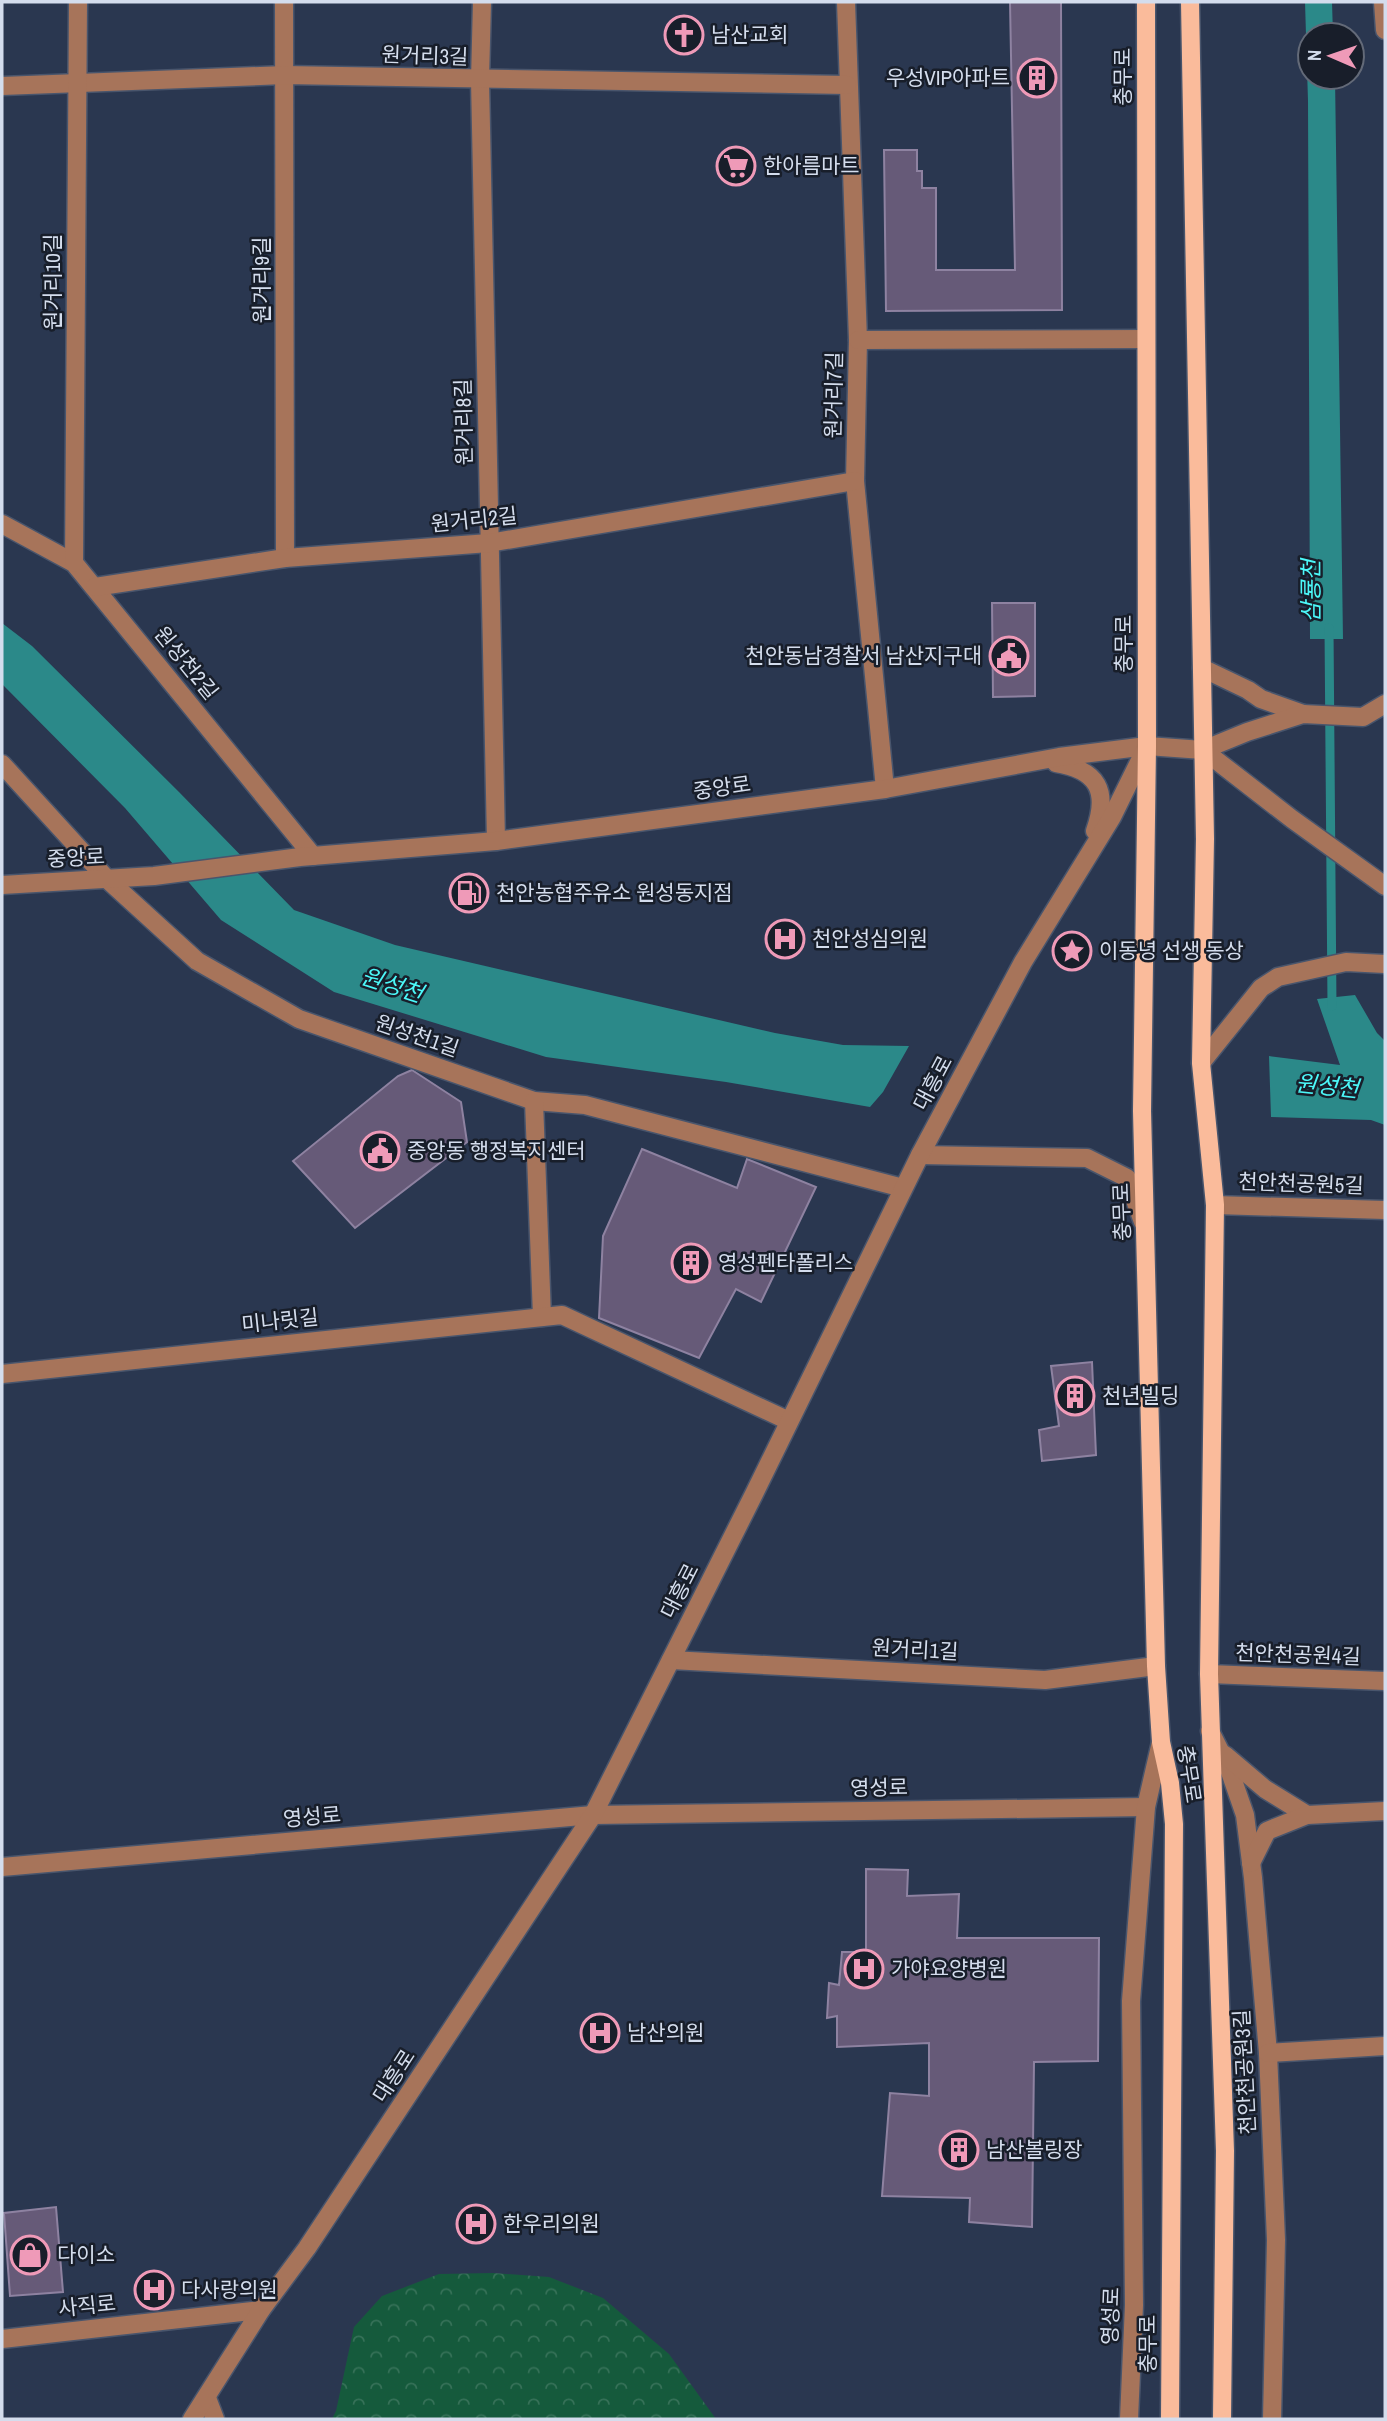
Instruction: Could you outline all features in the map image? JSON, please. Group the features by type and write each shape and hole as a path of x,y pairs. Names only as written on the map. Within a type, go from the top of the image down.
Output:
{"main road":[{"name":"충무로","path":"1146,2 1147,747 1142,1111 1156,1666 1161,1742 1170,1783 1174,1824 1170,2419"},
{"name":"충무로","path":"1189,2 1205,839 1201,1063 1215,1205 1209,1674 1225,2151 1222,2419"}],"street":[{"name":"원거리10길","path":"74,563 78,2"},
{"name":"원거리9길","path":"284,2 285,558"},
{"name":"원거리8길","path":"482,2 480,80 496,841"},
{"name":"원거리7길","path":"846,2 858,341 855,481 885,789"},
{"path":"1383,2 1385,30"},
{"name":"원거리3길","path":"2,86 285,75 847,85"},
{"path":"858,341 1146,339"},
{"name":"원거리2길","path":"95,587 285,558 489,543 855,481"},
{"name":"원성천2길","path":"2,524 74,563 307,857"},
{"path":"1202,668 1261,699 1303,714 1363,717 1385,704"},
{"path":"1303,714 1203,750 1385,886"},
{"name":"중앙로","path":"2,885 153,876 307,857 496,841 885,789 1042,760 1147,747 1203,750"},
{"name":"대흥로","path":"192,2419 261,2310 307,2248 593,1815 920,1155 1023,962 1112,817 1147,747"},
{"path":"1042,760 1071,765 1089,774 1100,788 1102,811 1086,858"},
{"name":"원성천1길","path":"2,764 107,879 197,961 299,1019 534,1101 585,1105 903,1188"},
{"path":"1201,1063 1261,988 1278,977 1346,962 1385,964"},
{"path":"534,1101 542,1317"},
{"path":"920,1155 1087,1157 1127,1178 1145,1227"},
{"name":"천안천공원5길","path":"1215,1205 1385,1210"},
{"name":"미나릿길","path":"2,1374 562,1315 789,1421"},
{"name":"원거리1길","path":"671,1660 1045,1680 1156,1666"},
{"name":"천안천공원4길","path":"1209,1674 1385,1681"},
{"name":"천안천공원3길","path":"1210,1731 1229,1769 1245,1815 1251,1863 1268,2053 1276,2241 1272,2419"},
{"path":"1146,1807 1161,1742"},
{"path":"1221,1752 1265,1789 1307,1815"},
{"name":"영성로","path":"2,1867 593,1815 1146,1807 1132,2001 1135,2305 1129,2419"},
{"path":"1251,1863 1267,1831 1307,1815 1385,1811"},
{"path":"1268,2053 1385,2046"},
{"name":"사직로","path":"2,2339 261,2310"},
{"path":"207,2398 215,2419"}],"green space":[{"path":"493,2273 549,2277 603,2298 669,2354 716,2419 332,2419 354,2327 382,2296 439,2274"}],"water":[{"path":"1305,2 1332,2 1333,21 1306,21"},
{"path":"1308,91 1335,91 1343,639 1310,639"},
{"name":"원성천","path":"2,623 32,646 294,910 395,945 775,1033 843,1045 909,1046 883,1092 870,1107 726,1082 546,1057 334,992 221,920 125,808 2,684"},
{"name":"원성천","path":"1355,995 1377,1033 1385,1041 1385,1125 1371,1120 1271,1117 1269,1056 1340,1065 1317,999"}],"building":[{"path":"1010,2 1061,2 1062,310 886,311 884,150 917,150 917,171 922,171 922,188 936,188 936,270 1015,270"},
{"path":"992,603 1035,603 1035,696 993,697"},
{"name":"중앙동 행정복지센터","path":"412,1070 461,1102 467,1142 355,1228 293,1161 398,1076"},
{"name":"영성펜타폴리스","path":"642,1149 737,1188 747,1159 816,1187 761,1302 736,1289 699,1358 599,1318 603,1236"},
{"name":"천년빌딩","path":"1092,1362 1096,1455 1042,1461 1039,1430 1059,1426 1051,1366"},
{"path":"866,1869 908,1870 907,1896 959,1894 957,1938 1099,1938 1098,2061 1034,2062 1032,2227 969,2222 970,2198 882,2196 890,2093 929,2096 929,2043 837,2047 837,2016 827,2018 829,1983 839,1985 842,1952 866,1952"},
{"path":"56,2207 63,2292 10,2296 4,2213"}],"waterway":[{"name":"삼룡천","path":"1329,628 1332,1006"}],"place":[{"name":"남산교회","path":"684,35"},
{"name":"우성VIP아파트","path":"1037,78"},
{"name":"한아름마트","path":"736,166"},
{"name":"천안동남경찰서 남산지구대","path":"1009,656"},
{"name":"천안농협주유소 원성동지점","path":"469,893"},
{"name":"천안성심의원","path":"785,939"},
{"name":"이동녕 선생 동상","path":"1072,951"},
{"name":"중앙동 행정복지센터","path":"380,1151"},
{"name":"영성펜타폴리스","path":"691,1263"},
{"name":"천년빌딩","path":"1075,1396"},
{"name":"가야요양병원","path":"864,1969"},
{"name":"남산의원","path":"600,2033"},
{"name":"남산볼링장","path":"959,2150"},
{"name":"한우리의원","path":"476,2224"},
{"name":"다이소","path":"30,2255"},
{"name":"다사랑의원","path":"154,2290"}]}
